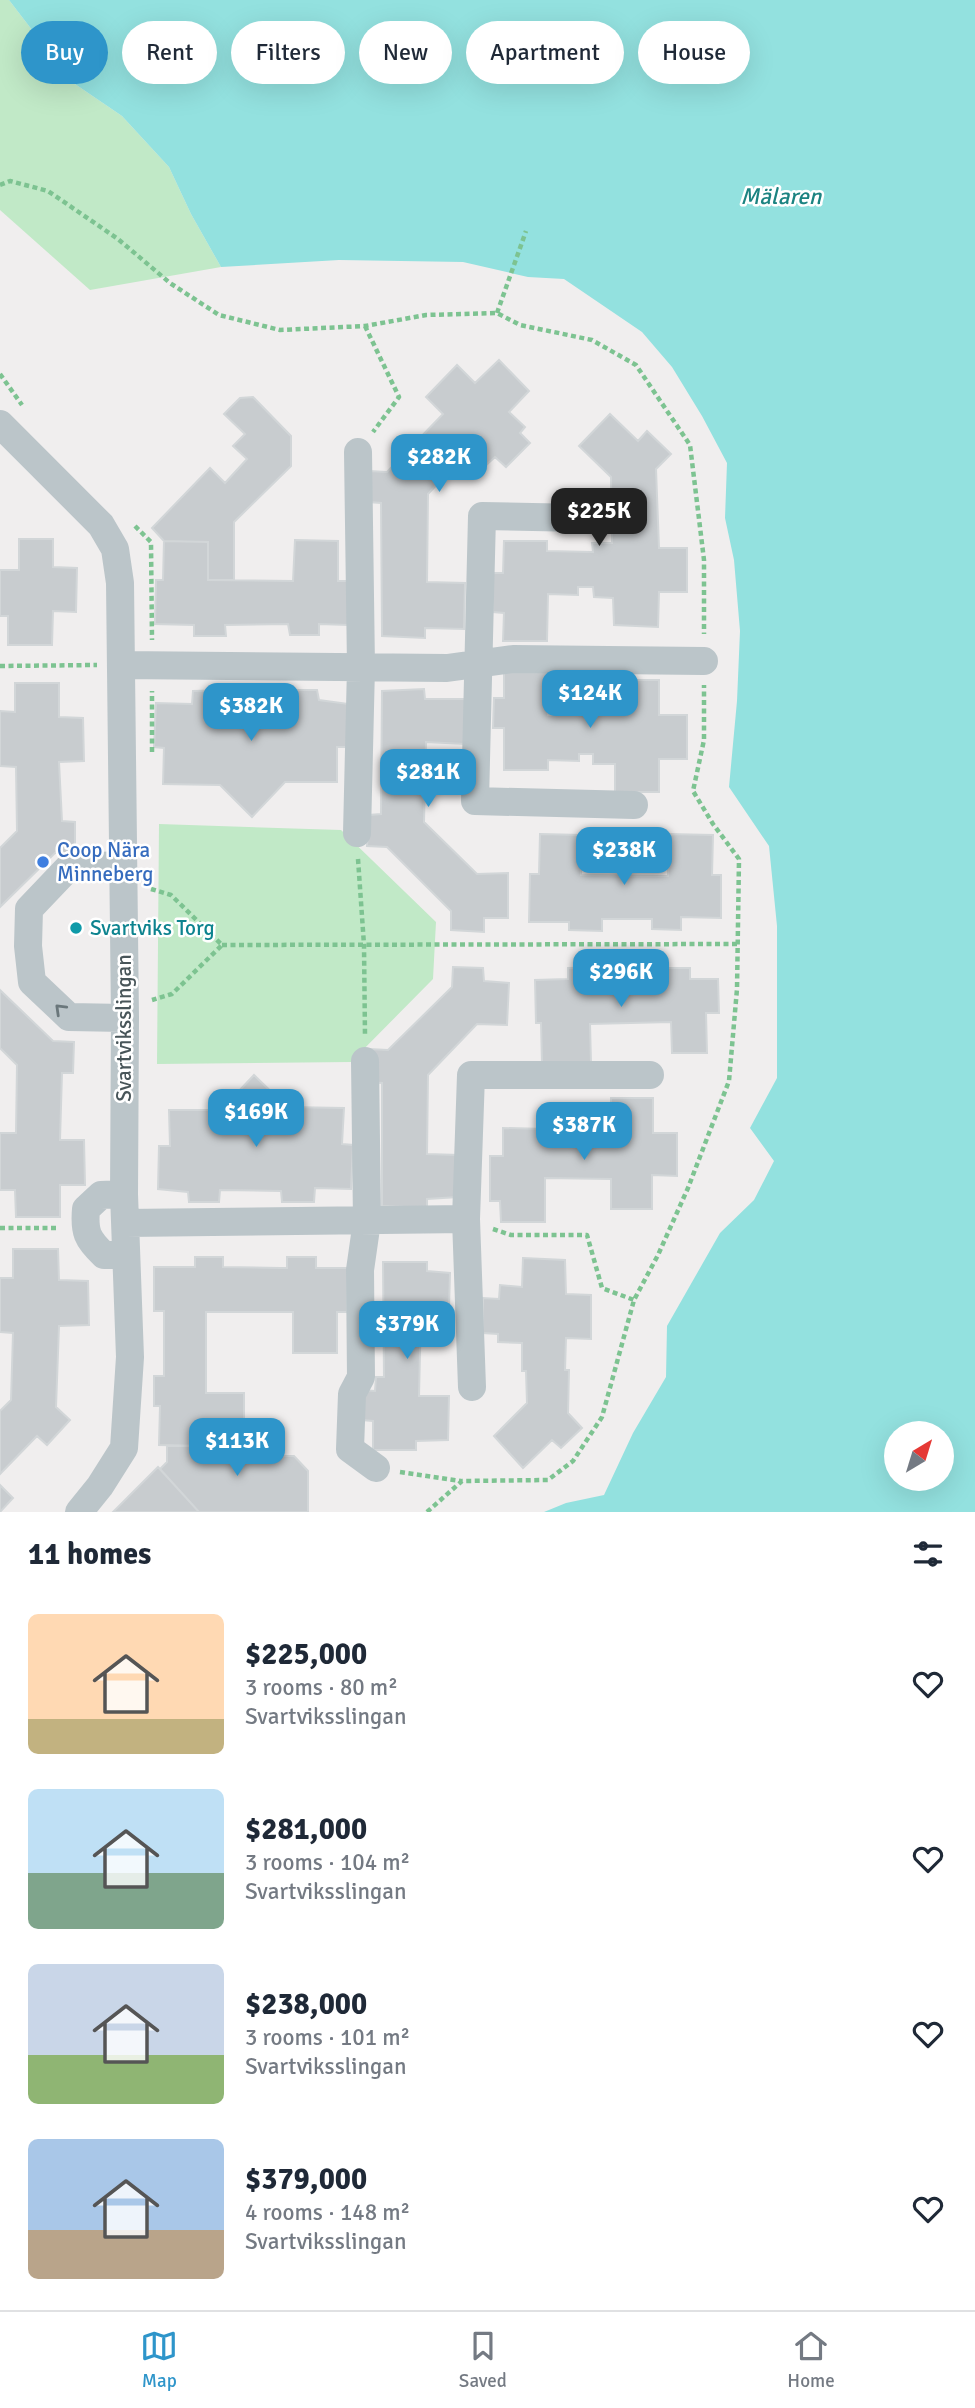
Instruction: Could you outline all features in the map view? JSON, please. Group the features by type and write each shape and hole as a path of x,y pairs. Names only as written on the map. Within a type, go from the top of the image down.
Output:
{"street":[{"name":"Svartviksslingan","path":"0,424 101,525 115,549 120,583 125,1018 124,1194 130,1357 124,1448 100,1486 79,1512"},
{"path":"357,833 361,667 358,452"},
{"path":"582,518 482,516 475,801 635,805"},
{"path":"121,665 447,668 513,659 704,661"},
{"path":"123,865 69,867 29,909 28,946 32,982 69,1017 125,1018"},
{"path":"365,1061 367,1221 360,1270 361,1377 352,1394 350,1449 376,1468"},
{"path":"472,1387 466,1219 471,1075 650,1075"},
{"path":"124,1194 101,1195 86,1209 85,1228 92,1244 104,1255 126,1255"},
{"path":"126,1223 466,1219"}],"path":[{"path":"0,185 9,180 48,191 118,239 170,283 219,315 280,330 365,326 426,315 497,313 520,325 592,340 636,365 690,445 704,561 704,740 693,791 738,859 737,989 729,1081 688,1188 634,1300 602,1417 573,1461 548,1480 462,1481 376,1468"},
{"path":"497,313 526,231"},
{"path":"358,452 399,397 365,326"},
{"path":"0,666 121,665"},
{"path":"357,833 364,945 365,1061"},
{"path":"172,895 222,945"},
{"path":"172,994 222,945 737,944"},
{"path":"466,1219 511,1235 587,1235 602,1288 634,1300"},
{"path":"0,1228 85,1228"},
{"path":"426,1512 462,1481"}],"green space":[{"path":"0,0 9,0 25,21 21,21 21,84 75,84 122,116 169,167 191,214 221,267 90,290 0,210"},
{"path":"159,824 341,830 436,922 433,979 351,1062 157,1064"}],"water":[{"name":"Mälaren","path":"9,0 975,0 975,1512 544,1512 566,1503 604,1495 633,1433 666,1377 667,1326 720,1233 754,1200 774,1161 750,1128 777,1078 777,926 769,846 729,787 740,631 734,560 725,518 727,463 672,367 642,332 564,279 528,277 463,262 339,260 221,267 191,214 169,167 122,116 75,84 108,84 108,21 25,21"}],"building":[{"path":"499,360 529,391 509,412 525,427 520,433 530,443 506,467 495,457 485,466 469,450 428,494 427,582 465,583 464,629 425,628 425,638 382,636 381,503 368,502 369,471 387,472 443,414 426,397 457,365 475,383"},
{"path":"253,397 291,436 291,466 234,522 234,580 208,580 208,542 164,541 152,528 210,468 225,483 247,459 233,446 245,434 224,414 240,398"},
{"path":"610,414 638,441 647,431 671,454 656,469 659,548 687,548 687,592 659,592 658,627 614,625 613,598 594,597 593,587 578,587 578,595 548,594 547,641 503,641 504,613 493,612 492,573 503,573 504,541 547,541 547,551 593,552 592,543 612,543 611,477 579,446"},
{"path":"19,539 53,539 53,567 77,568 76,612 53,611 52,645 8,645 8,616 0,616 0,570 19,570"},
{"path":"295,540 338,541 338,581 348,581 348,625 319,624 319,635 290,635 288,624 225,625 226,636 194,636 194,625 155,624 156,580 163,580 164,541 208,542 208,580 293,581"},
{"path":"504,670 548,670 548,715 575,715 575,708 614,708 614,680 659,680 659,715 687,715 687,759 659,759 659,792 615,792 615,764 593,764 593,754 579,754 579,761 548,760 548,770 504,770 504,728 493,728 494,698 504,698"},
{"path":"15,683 59,683 59,717 83,718 84,761 59,762 62,821 75,822 75,853 55,853 0,907 0,848 17,831 16,767 0,766 0,711 15,712"},
{"path":"424,689 425,699 466,699 465,744 426,742 424,822 477,874 508,873 508,918 484,918 484,932 451,930 451,911 387,847 367,846 369,815 381,814 382,691"},
{"path":"225,690 225,701 287,702 288,690 317,690 319,700 349,704 348,747 337,747 337,782 285,782 252,817 220,785 163,784 164,748 154,747 156,703 192,704 193,691"},
{"path":"540,834 582,835 581,875 656,876 668,876 669,834 713,835 712,875 721,875 721,918 681,917 681,930 652,929 652,919 602,919 602,931 569,930 569,922 529,922 530,874 539,874"},
{"path":"453,967 483,968 484,981 509,983 507,1025 477,1024 428,1075 427,1154 458,1155 458,1197 427,1199 427,1208 382,1206 382,1083 368,1082 369,1049 388,1050 452,987"},
{"path":"607,967 608,979 658,979 658,968 690,968 690,979 718,979 719,1013 706,1013 707,1053 672,1053 671,1022 590,1024 591,1063 542,1064 541,1023 536,1023 535,980 568,979 568,968"},
{"path":"0,990 53,1041 74,1042 73,1073 62,1073 60,1140 84,1140 85,1185 60,1185 60,1217 16,1217 15,1190 0,1190 0,1133 16,1133 17,1065 0,1048"},
{"path":"254,1075 287,1107 344,1108 342,1144 353,1145 351,1189 315,1188 314,1202 282,1202 281,1191 220,1190 219,1202 189,1202 188,1192 158,1189 159,1146 170,1146 169,1110 221,1110"},
{"path":"611,1098 653,1098 653,1133 677,1133 677,1176 652,1175 652,1209 611,1209 611,1179 545,1178 545,1222 501,1222 500,1201 490,1201 490,1156 503,1156 503,1128 546,1129 545,1139 589,1139 589,1124 611,1124"},
{"path":"13,1249 58,1249 59,1280 88,1281 89,1325 59,1326 56,1407 70,1420 47,1445 37,1436 0,1474 0,1411 11,1400 13,1333 0,1332 0,1278 13,1278"},
{"path":"195,1257 223,1257 223,1267 287,1268 287,1257 316,1257 316,1268 347,1268 347,1312 337,1312 337,1353 293,1353 293,1312 206,1312 206,1393 244,1393 244,1435 206,1435 206,1446 159,1445 160,1406 154,1406 154,1376 164,1376 164,1311 154,1311 154,1267 195,1267"},
{"path":"523,1258 565,1260 566,1294 591,1295 591,1339 566,1338 565,1370 569,1370 568,1413 582,1428 561,1448 552,1440 523,1468 494,1436 527,1403 526,1371 522,1371 522,1343 498,1342 498,1334 483,1333 483,1298 499,1299 500,1285 522,1287"},
{"path":"383,1262 427,1262 427,1271 450,1273 449,1308 421,1309 419,1396 449,1396 448,1440 416,1441 416,1450 373,1450 373,1421 362,1420 362,1390 375,1391 376,1377 384,1377"},
{"path":"206,1435 244,1435 245,1456 294,1456 308,1471 308,1512 199,1512 160,1469 167,1462 167,1446 206,1446"},
{"path":"158,1467 199,1512 113,1512"},
{"path":"0,1485 13,1498 0,1512"}],"place":[{"name":"Coop Nära Minneberg","path":"43,862"},
{"name":"Svartviks Torg","path":"76,928"}]}
